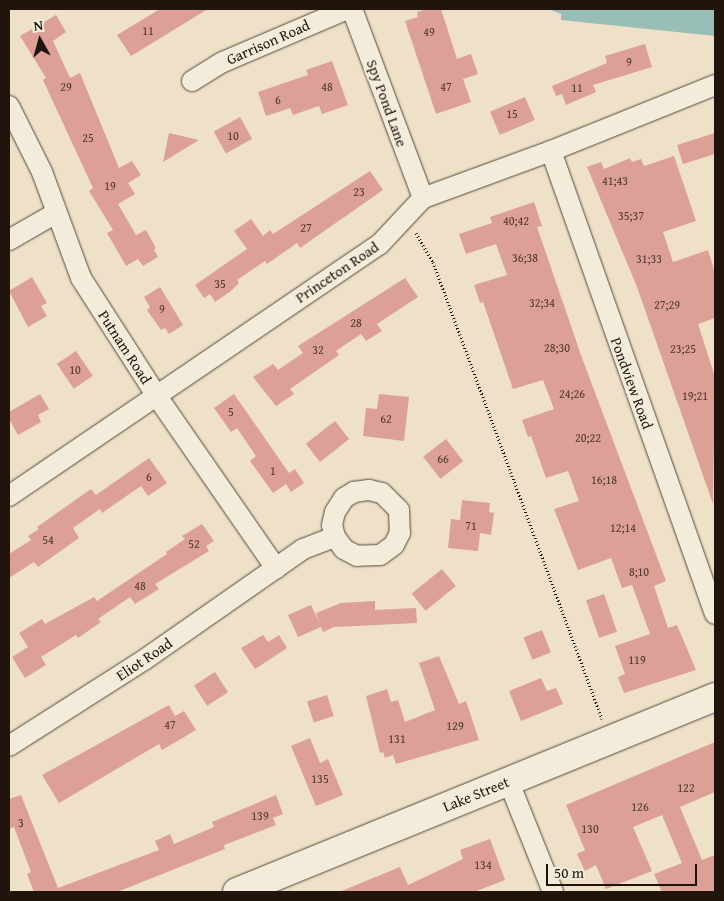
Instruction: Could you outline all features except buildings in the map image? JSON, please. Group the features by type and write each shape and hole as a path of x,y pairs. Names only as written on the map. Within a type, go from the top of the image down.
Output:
{"main road":[{"name":"Lake Street","path":"237,892 715,697"}],"street":[{"name":"Garrison Road","path":"192,81 232,58 346,9"},
{"name":"Spy Pond Lane","path":"352,9 423,198"},
{"name":"Princeton Road","path":"9,496 379,245 423,198 551,152 715,85"},
{"name":"Putnam Road","path":"9,106 42,172 81,278 156,395 276,568"},
{"name":"Pondview Road","path":"551,152 715,614"},
{"path":"9,240 56,213"},
{"name":"Eliot Road","path":"9,746 144,660 303,549 336,537"},
{"path":"508,780 553,892"}],"path":[{"path":"406,216 432,262 602,720"}],"water":[{"path":"548,9 715,9 715,36 561,20 561,14"}]}
